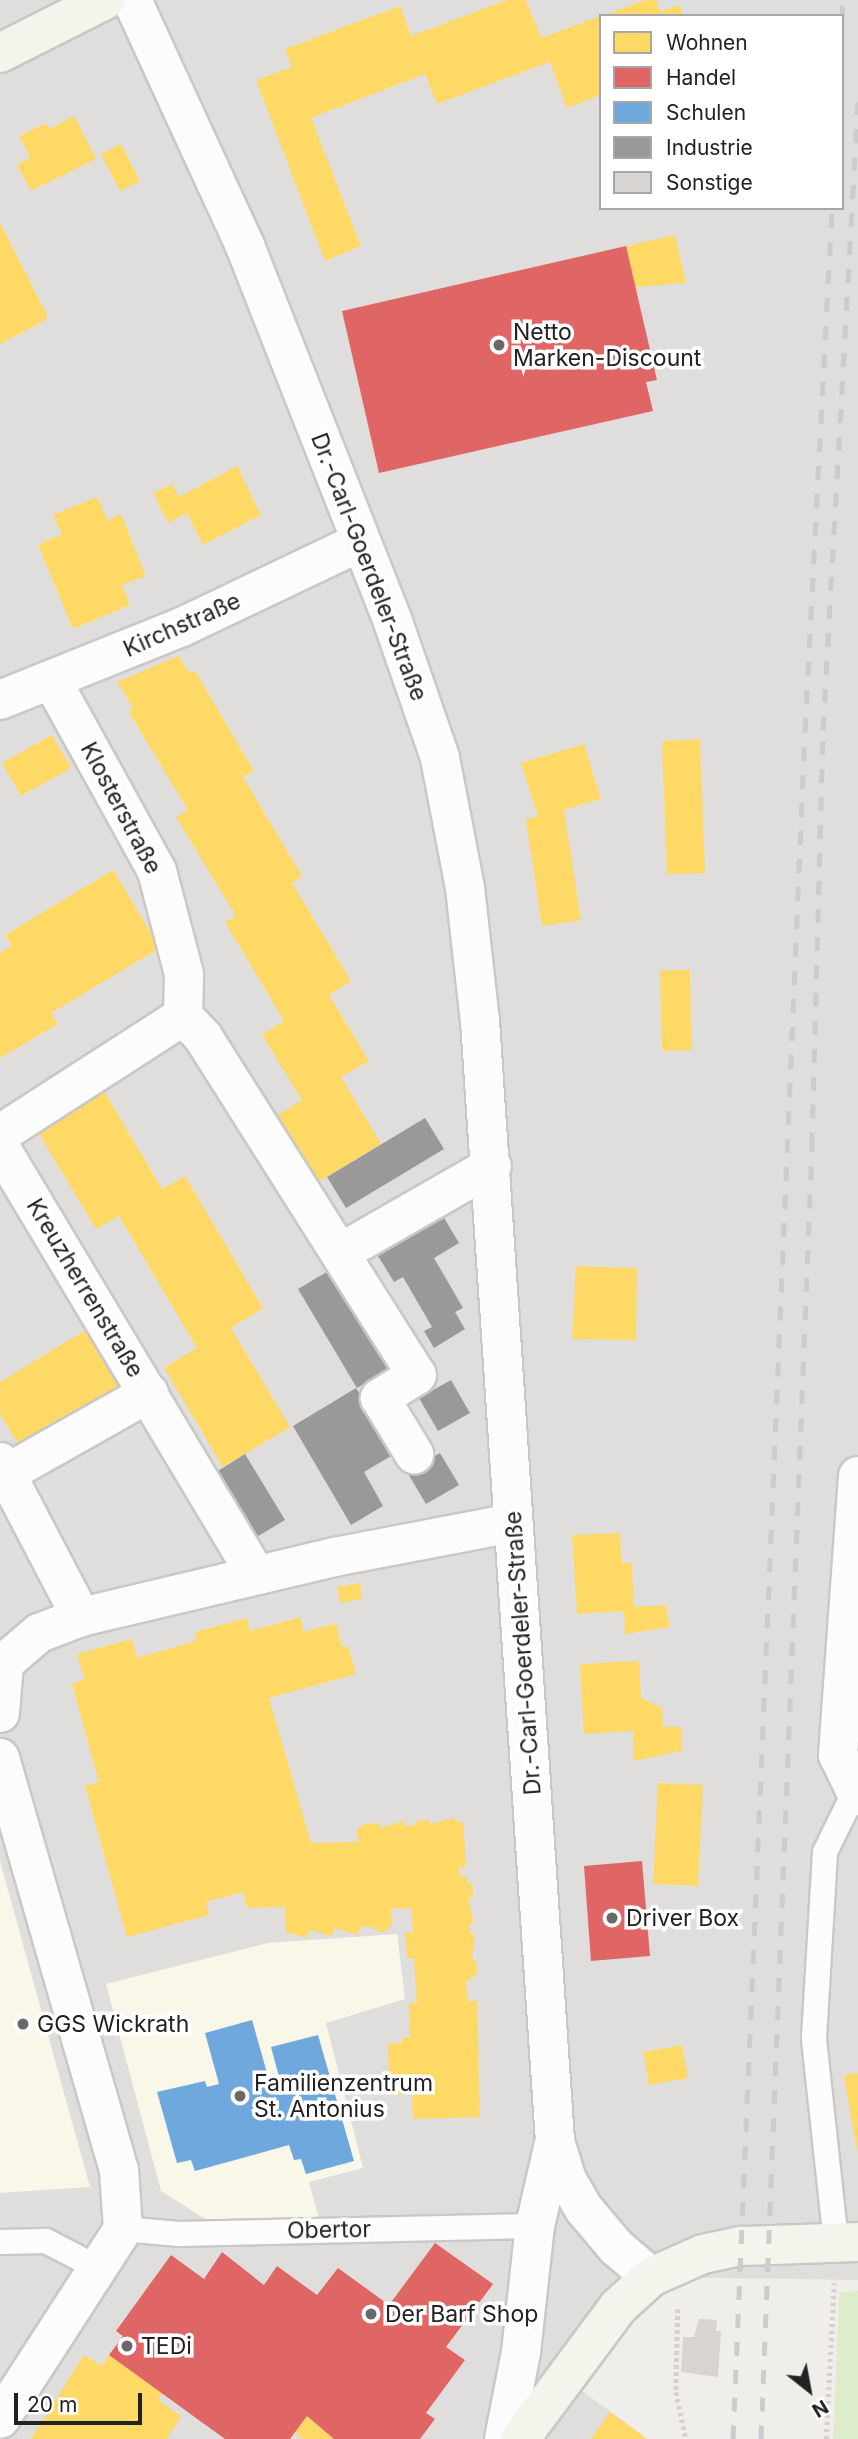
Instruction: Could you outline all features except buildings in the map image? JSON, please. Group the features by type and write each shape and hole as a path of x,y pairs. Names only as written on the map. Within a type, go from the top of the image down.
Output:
{"main road":[{"path":"0,53 105,0"},
{"path":"520,2439 618,2306 665,2270 742,2246 847,2242"}],"street":[{"name":"Dr.-Carl-Goerdeler-Straße","path":"132,0 245,246 360,542 440,758 465,888 492,1166 555,2141 566,2178 584,2209 615,2247 665,2270"},
{"name":"Kirchstraße","path":"0,701 182,627 360,542"},
{"name":"Klosterstraße","path":"52,681 157,871 184,974 183,1016"},
{"path":"0,1134 183,1016 203,1037 417,1375 380,1398 414,1454"},
{"name":"Kreuzherrenstraße","path":"0,1147 256,1574"},
{"path":"340,1253 492,1166"},
{"name":"Kreuzherrenstraße","path":"2,1471 149,1393"},
{"path":"2,1471 81,1617"},
{"path":"856,1795 838,1755 857,1492"},
{"path":"1,1688 4,1663 40,1633 81,1617 256,1574 513,1523"},
{"path":"0,1758 119,2170 123,2229 100,2269 0,2419"},
{"name":"Dr.-Carl-Goerdeler-Straße","path":"504,2439 521,2352 535,2225 555,2141"}],"lane":[{"path":"847,2242 814,2038 825,1852 856,1795"},
{"name":"Obertor","path":"123,2229 179,2234 535,2225"},
{"path":"0,2242 46,2241 100,2269"}],"path":[{"path":"826,2439 847,2242"},
{"path":"665,2270 676,2392 686,2439"}],"shaded area":[{"path":"0,0 858,0 858,2280 651,2277 563,2377 648,2439 0,2439"},
{"path":"649,417 697,485 699,664 672,666 680,713 509,763 502,737 468,745 393,473"},
{"path":"141,1415 200,1516 90,1577 0,1606 0,1496"},
{"name":"GGS Wickrath","path":"0,1861 90,2187 0,2193"},
{"name":"Familienzentrum St. Antonius","path":"397,1934 405,1999 326,2023 363,2168 309,2182 319,2219 207,2220 161,2191 106,1984 268,1943"},
{"path":"63,2189 61,2229 0,2232 0,2193"},
{"path":"0,2263 52,2295 0,2378"}],"green space":[{"path":"858,2291 858,2439 833,2439 839,2298 841,2292"}],"railway":[{"path":"842,14 843,0"},
{"path":"761,2439 812,1146 823,730 858,102"},
{"path":"733,2439 805,731 832,210"}],"place":[{"name":"Netto Marken-Discount","path":"499,345"},
{"name":"Driver Box","path":"612,1918"},
{"name":"GGS Wickrath","path":"23,2024"},
{"name":"Familienzentrum St. Antonius","path":"240,2096"},
{"name":"Der Barf Shop","path":"371,2314"},
{"name":"TEDi","path":"127,2346"}]}
